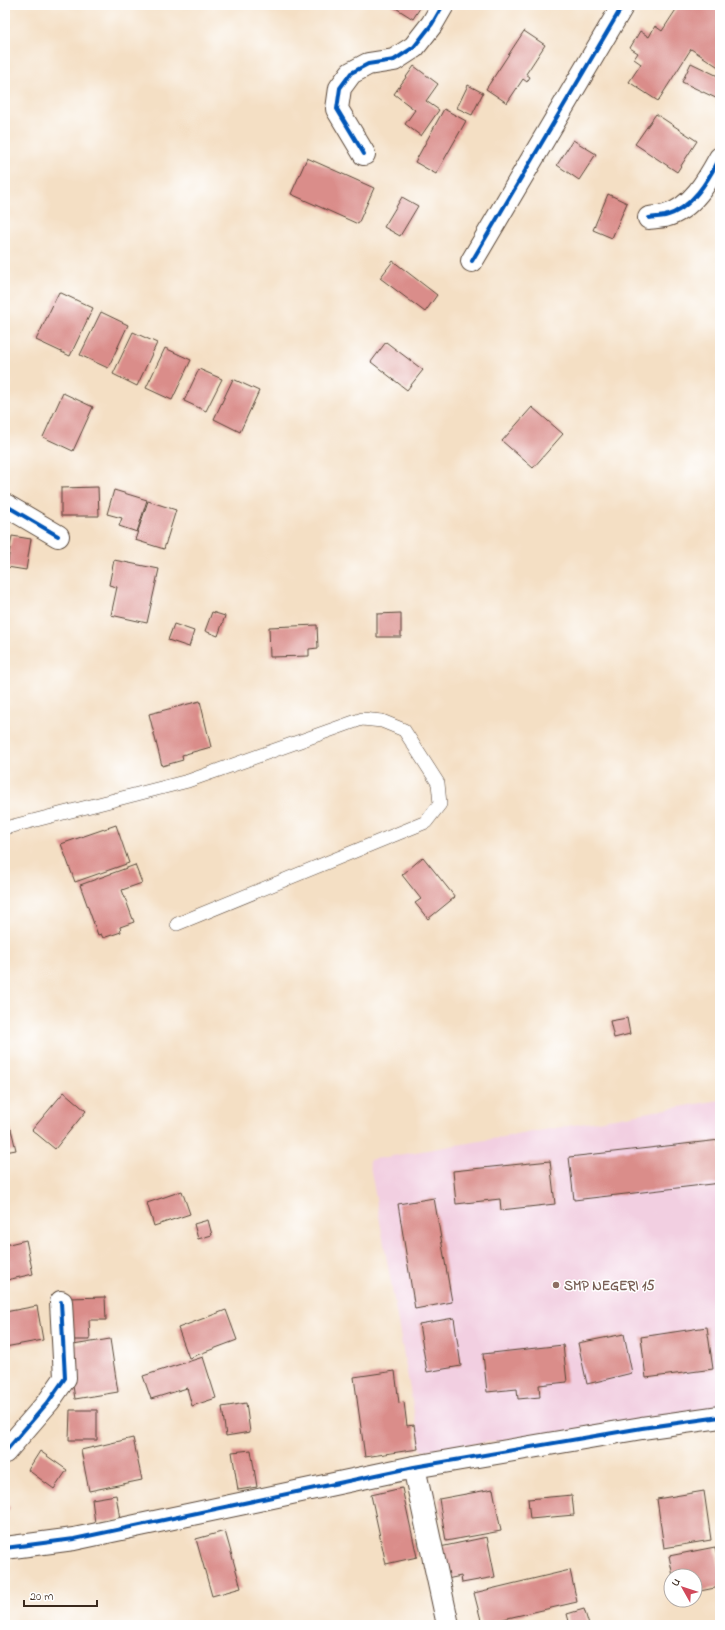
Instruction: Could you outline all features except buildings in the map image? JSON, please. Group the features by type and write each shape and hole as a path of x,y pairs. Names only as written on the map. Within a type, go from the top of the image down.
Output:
{"street":[{"path":"364,154 337,109 340,88 352,73 368,64 394,60 414,47 432,24 443,5"},
{"path":"472,261 623,5"},
{"path":"649,218 666,216 686,206 708,179 720,158"},
{"path":"5,505 58,536"},
{"path":"5,1452 49,1401 65,1378 61,1302"},
{"path":"5,1548 74,1539 414,1467 642,1428 720,1417"},
{"path":"414,1467 448,1625"}],"lane":[{"path":"5,828 188,781 362,719 382,721 404,730 438,784 440,804 426,822 177,924"}],"shaded area":[{"name":"SMP NEGERI 15","path":"720,1100 720,1411 421,1451 369,1160"}],"cycle path":[{"path":"364,154 337,109 340,88 351,73 368,64 394,60 414,47 432,24 443,5"},
{"path":"472,261 623,5"},
{"path":"649,218 665,216 683,207 698,193 720,158"},
{"path":"5,505 58,536"},
{"path":"5,1452 49,1401 65,1378 61,1302"},
{"path":"5,1548 74,1539 414,1467 642,1428 720,1417"}],"place":[{"name":"SMP NEGERI 15","path":"556,1285"}]}
